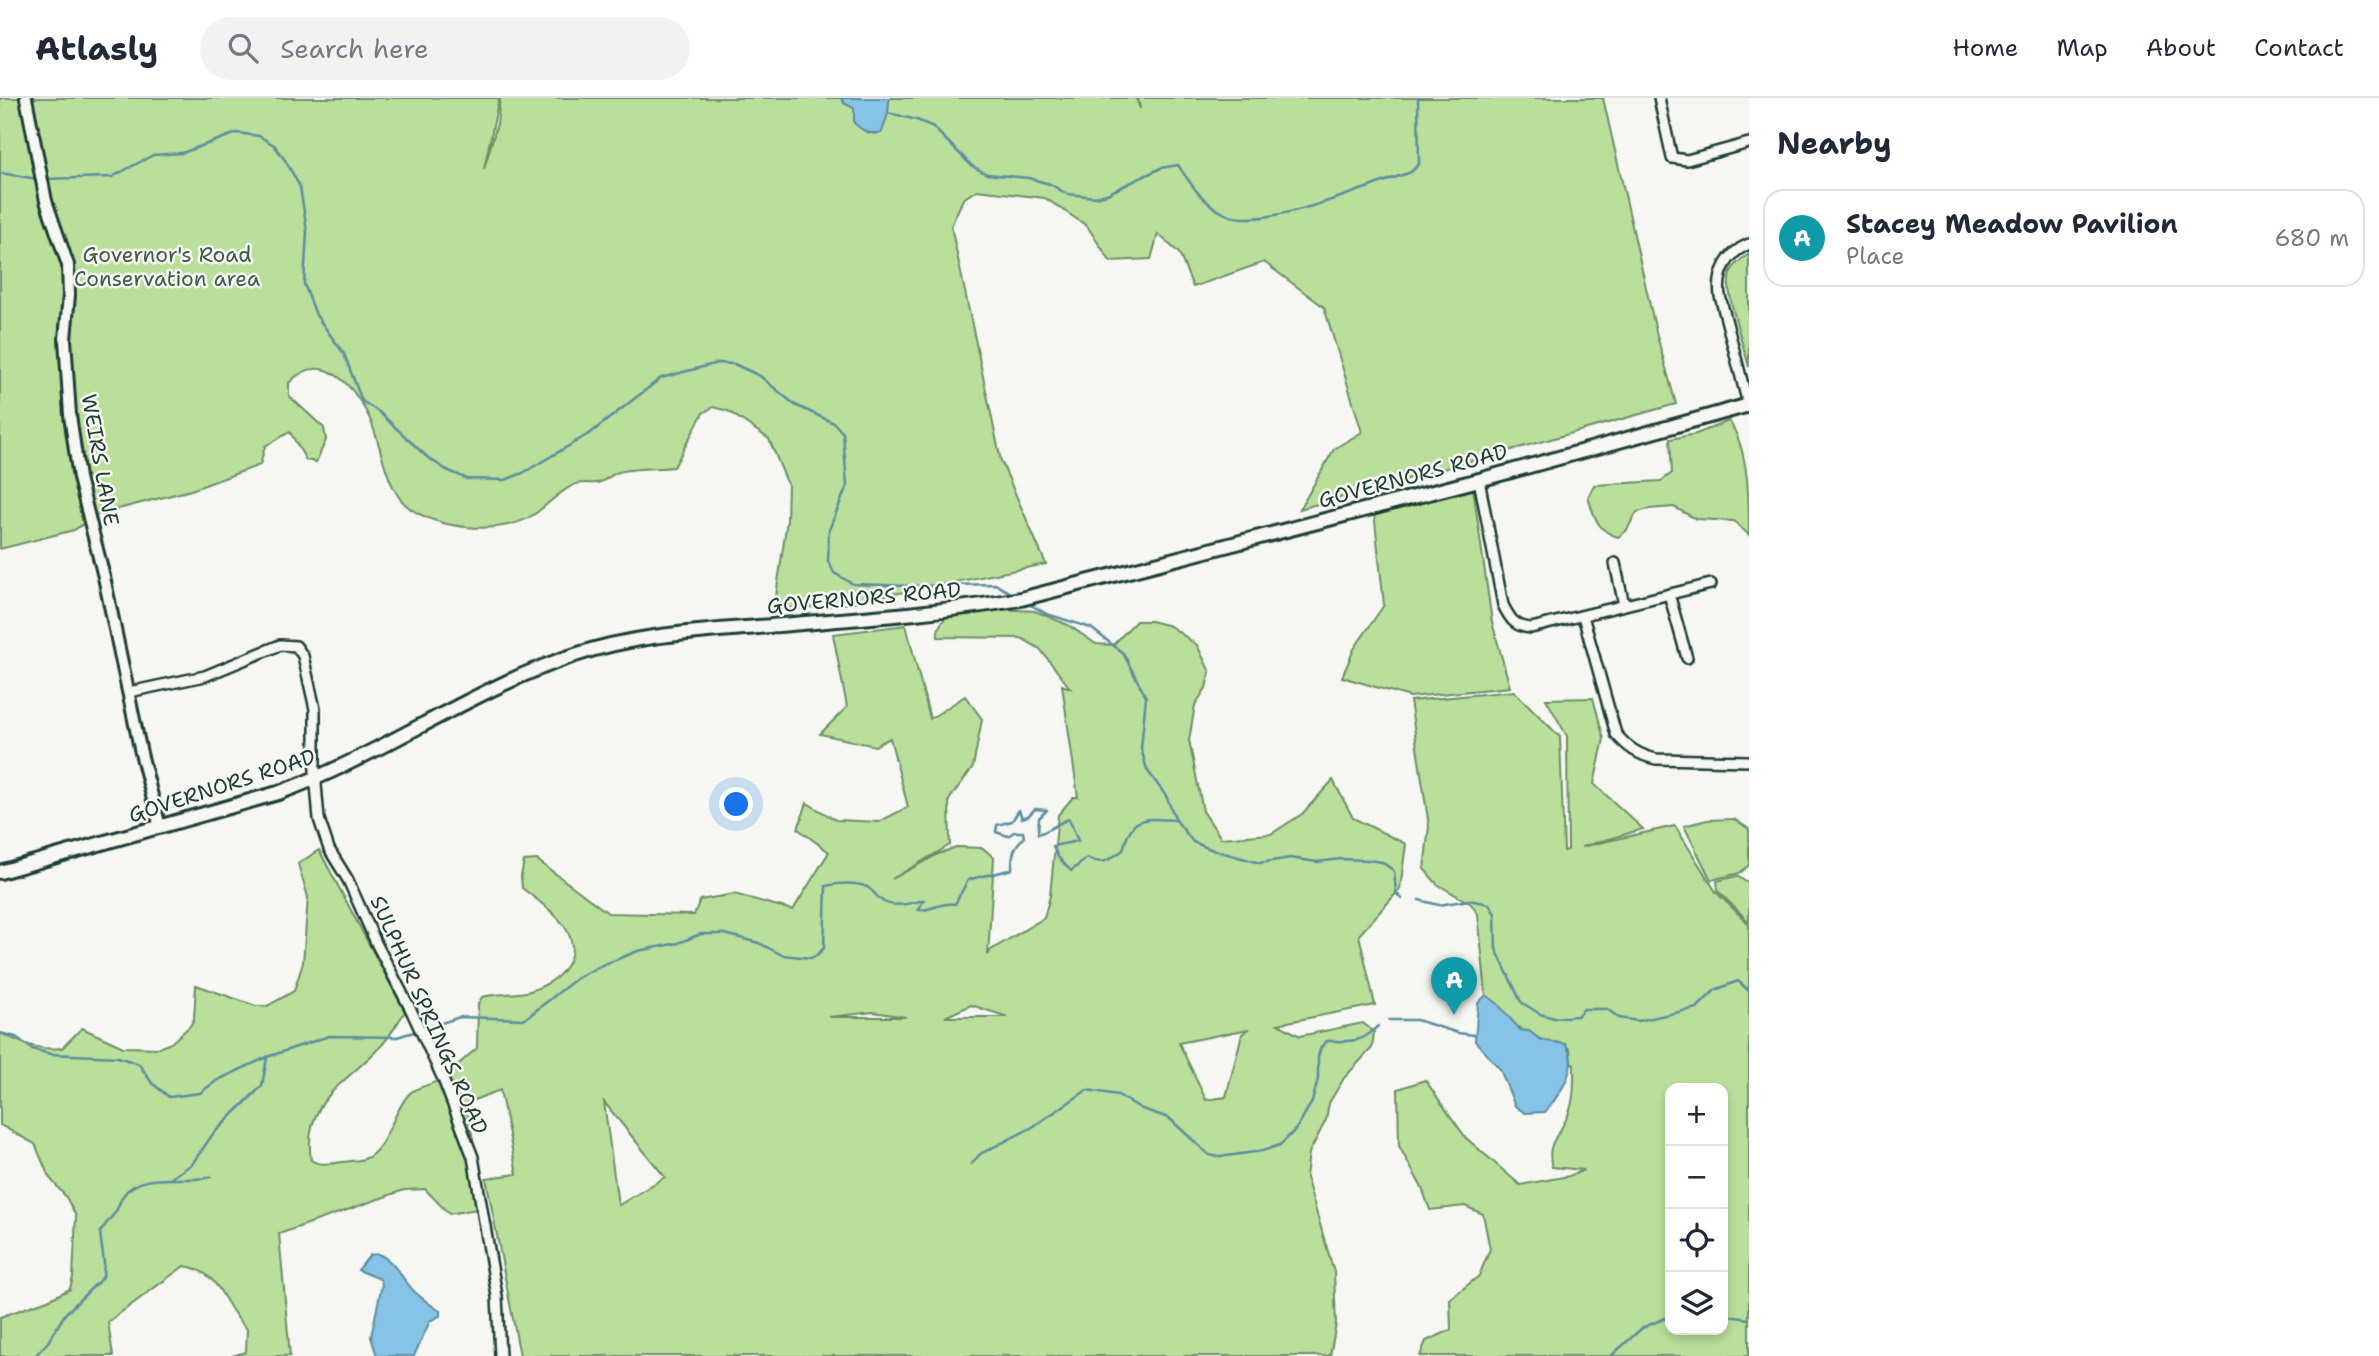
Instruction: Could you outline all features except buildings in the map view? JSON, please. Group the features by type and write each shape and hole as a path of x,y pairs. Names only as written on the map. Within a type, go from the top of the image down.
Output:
{"main road":[{"name":"GOVERNORS ROAD","path":"0,872 278,793 316,779 497,687 587,652 664,635 931,612 1021,599 1749,407"}],"street":[{"name":"WEIRS LANE","path":"26,98 46,201 68,265 69,295 65,339 73,442 83,497 104,577 160,827"},
{"path":"1659,98 1672,158 1687,160 1749,143"},
{"path":"1749,244 1730,256 1718,282 1749,407"},
{"path":"1479,480 1503,605 1512,621 1522,627 1531,628 1711,584"},
{"path":"1615,563 1624,605"},
{"path":"1669,594 1686,658"},
{"path":"1583,616 1616,734 1627,747 1656,759 1749,761"},
{"name":"SULPHUR SPRINGS ROAD","path":"129,692 205,676 270,648 296,646 303,656 310,679 316,721 319,820 329,849 348,880 443,1079 474,1157 497,1296 500,1356"}],"green space":[{"name":"Governor's Road Conservation area","path":"0,98 499,98 484,169 497,124 500,98 842,98 875,134 882,131 888,113 889,98 1136,98 1140,109 1138,98 1603,98 1657,336 1676,404 1300,509 1334,449 1362,432 1324,307 1264,262 1193,287 1179,253 1158,234 1151,259 1110,261 1087,226 1045,198 977,190 963,199 951,226 1001,461 1046,564 839,605 774,610 787,520 788,485 769,439 728,411 713,407 703,413 674,467 628,470 600,482 576,484 520,522 487,528 450,525 433,520 406,505 393,487 369,417 354,393 335,375 325,370 313,369 301,373 289,383 289,396 324,428 326,440 316,462 306,460 290,432 265,446 260,465 191,490 99,514 74,530 0,549"},
{"path":"1749,254 1749,367 1732,306 1729,282 1733,268"},
{"path":"1729,421 1741,446 1744,460 1749,535 1734,521 1696,519 1674,507 1637,512 1626,531 1618,537 1601,527 1588,497 1594,485 1661,481 1672,473 1670,439 1696,434"},
{"path":"1473,488 1492,622 1510,687 1410,697 1342,677 1354,649 1384,605 1374,512"},
{"path":"957,607 1035,611 1068,625 1096,644 1113,645 1136,621 1151,621 1170,626 1197,645 1210,672 1206,688 1195,705 1189,740 1203,811 1221,838 1271,834 1302,814 1333,780 1353,818 1406,844 1400,889 1359,935 1375,1005 1278,1024 1300,1036 1363,1023 1374,1032 1372,1048 1344,1078 1329,1103 1326,1120 1309,1153 1306,1177 1334,1272 1336,1324 1330,1356 520,1356 486,1178 517,1174 500,1090 466,1103 480,1177 482,1205 477,1209 449,1214 425,1189 404,1190 279,1234 290,1356 232,1356 246,1352 247,1329 214,1282 197,1269 184,1266 108,1322 113,1356 0,1356 0,1317 70,1289 76,1216 66,1197 49,1177 35,1144 0,1125 0,1033 30,1045 53,1049 62,1048 82,1028 123,1047 158,1048 171,1043 190,1026 194,1019 196,985 256,1006 267,1006 294,991 303,963 308,897 298,864 319,850 405,1012 384,1043 329,1095 313,1123 311,1160 326,1164 364,1159 378,1148 410,1093 441,1078 477,1048 478,1004 482,997 530,991 550,982 565,968 571,956 572,944 568,933 562,922 522,888 524,861 537,860 608,913 694,915 700,900 734,894 793,910 829,852 798,829 807,803 836,820 879,822 908,807 890,738 875,746 820,734 847,707 833,634 906,625 930,719 965,696 982,719 973,767 949,800 950,845 892,879 956,847 983,848 994,858 988,955 991,950 1044,918 1050,896 1058,815 1073,797 1078,797 1062,685 1070,688 1040,649 1021,638 938,637 941,624","holes":["971,1005 1008,1017 945,1017","873,1012 906,1017 829,1017","1249,1029 1242,1034 1226,1097 1206,1100 1179,1043","604,1102 665,1177 618,1205"]},
{"path":"1514,691 1560,737 1564,851 1568,850 1567,736 1546,699 1593,698 1604,739 1594,784 1643,829 1581,847 1675,826 1716,892 1749,924 1749,1356 1420,1356 1426,1341 1451,1330 1450,1299 1479,1276 1490,1249 1483,1214 1465,1206 1430,1210 1422,1188 1399,1146 1398,1089 1425,1080 1466,1138 1520,1185 1569,1176 1584,1170 1552,1167 1550,1158 1554,1140 1572,1103 1574,1064 1571,1063 1570,1050 1565,1044 1542,1040 1527,1033 1512,1022 1486,995 1478,914 1471,904 1437,884 1424,869 1429,826 1410,701"},
{"path":"1734,819 1749,829 1749,865 1740,873 1711,880 1684,826 1707,820"},
{"path":"1737,876 1749,884 1749,922 1718,891 1717,881"}],"water":[{"path":"842,98 889,98 882,132 870,133 857,126 854,123 854,108 844,103"},
{"path":"1486,995 1497,1003 1520,1030 1529,1031 1541,1040 1565,1044 1571,1061 1570,1070 1557,1097 1545,1112 1525,1113 1515,1106 1500,1069 1475,1041 1478,1003"},
{"path":"378,1254 394,1266 417,1294 440,1311 440,1316 430,1321 414,1356 377,1356 371,1337 382,1284 380,1279 358,1270 370,1255"}],"waterway":[{"path":"888,113 933,127 972,166 987,174 1028,178 1050,184 1067,194 1095,197 1107,194 1161,168 1178,165 1193,187 1210,204 1225,214 1242,218 1264,217 1317,205 1411,172 1419,164 1418,98"},
{"path":"45,179 112,177 153,155 182,153 237,133 259,136 274,145 300,187 307,231 304,284 316,315 344,354 362,401 379,412 427,457 445,469 467,479 505,480 523,473 592,432 661,378 718,363 734,364 760,376 795,405 834,423 843,433 847,486 829,530 828,561 834,573 853,584 995,584 1014,595"},
{"path":"0,173 38,179"},
{"path":"1029,604 1047,614 1091,628 1123,653 1146,697 1141,748 1147,770 1166,796 1176,820 1193,842 1260,863 1290,858 1317,862 1341,859 1382,862 1394,871 1396,893 1402,899"},
{"path":"423,1029 460,1017 525,1019 577,978 600,966 638,951 678,943 701,934 725,934 759,943 782,955 811,958 824,948 826,886 863,885 884,902 894,905 924,900 918,910 955,904 968,880 1012,869 1014,852 1017,844 1024,838 1023,832 1014,832 1008,836 996,832 997,825 1012,821 1019,810 1022,818 1035,809 1047,810 1039,818 1038,834 1069,819 1078,841 1053,846 1058,857 1071,871 1087,858 1102,862 1118,854 1123,850 1135,824 1141,821 1176,820"},
{"path":"1419,900 1439,905 1469,900 1489,904 1495,914 1496,949 1521,1002 1540,1014 1554,1018 1577,1016 1584,1009 1607,1009 1619,1018 1638,1021 1697,1008 1715,990 1738,981 1749,991"},
{"path":"1389,1020 1417,1020 1458,1033 1474,1035"},
{"path":"971,1164 980,1154 1031,1128 1087,1090 1118,1095 1142,1109 1169,1118 1209,1155 1219,1157 1262,1151 1280,1145 1296,1129 1312,1102 1318,1079 1318,1056 1321,1047 1327,1041 1361,1039 1378,1026"},
{"path":"0,1033 16,1037 32,1049 50,1054 118,1057 139,1064 152,1083 169,1097 200,1093 216,1081 267,1057 329,1036 397,1037 417,1031"},
{"path":"170,1179 192,1164 213,1134 262,1086 267,1057"},
{"path":"35,1356 48,1342 65,1314 103,1277 100,1233 123,1196 131,1188 152,1180 211,1177"},
{"path":"1728,1316 1749,1319"},
{"path":"1611,1356 1642,1328 1665,1318"}],"place":[{"name":"Stacey Meadow Pavilion","path":"1454,1015"}]}
